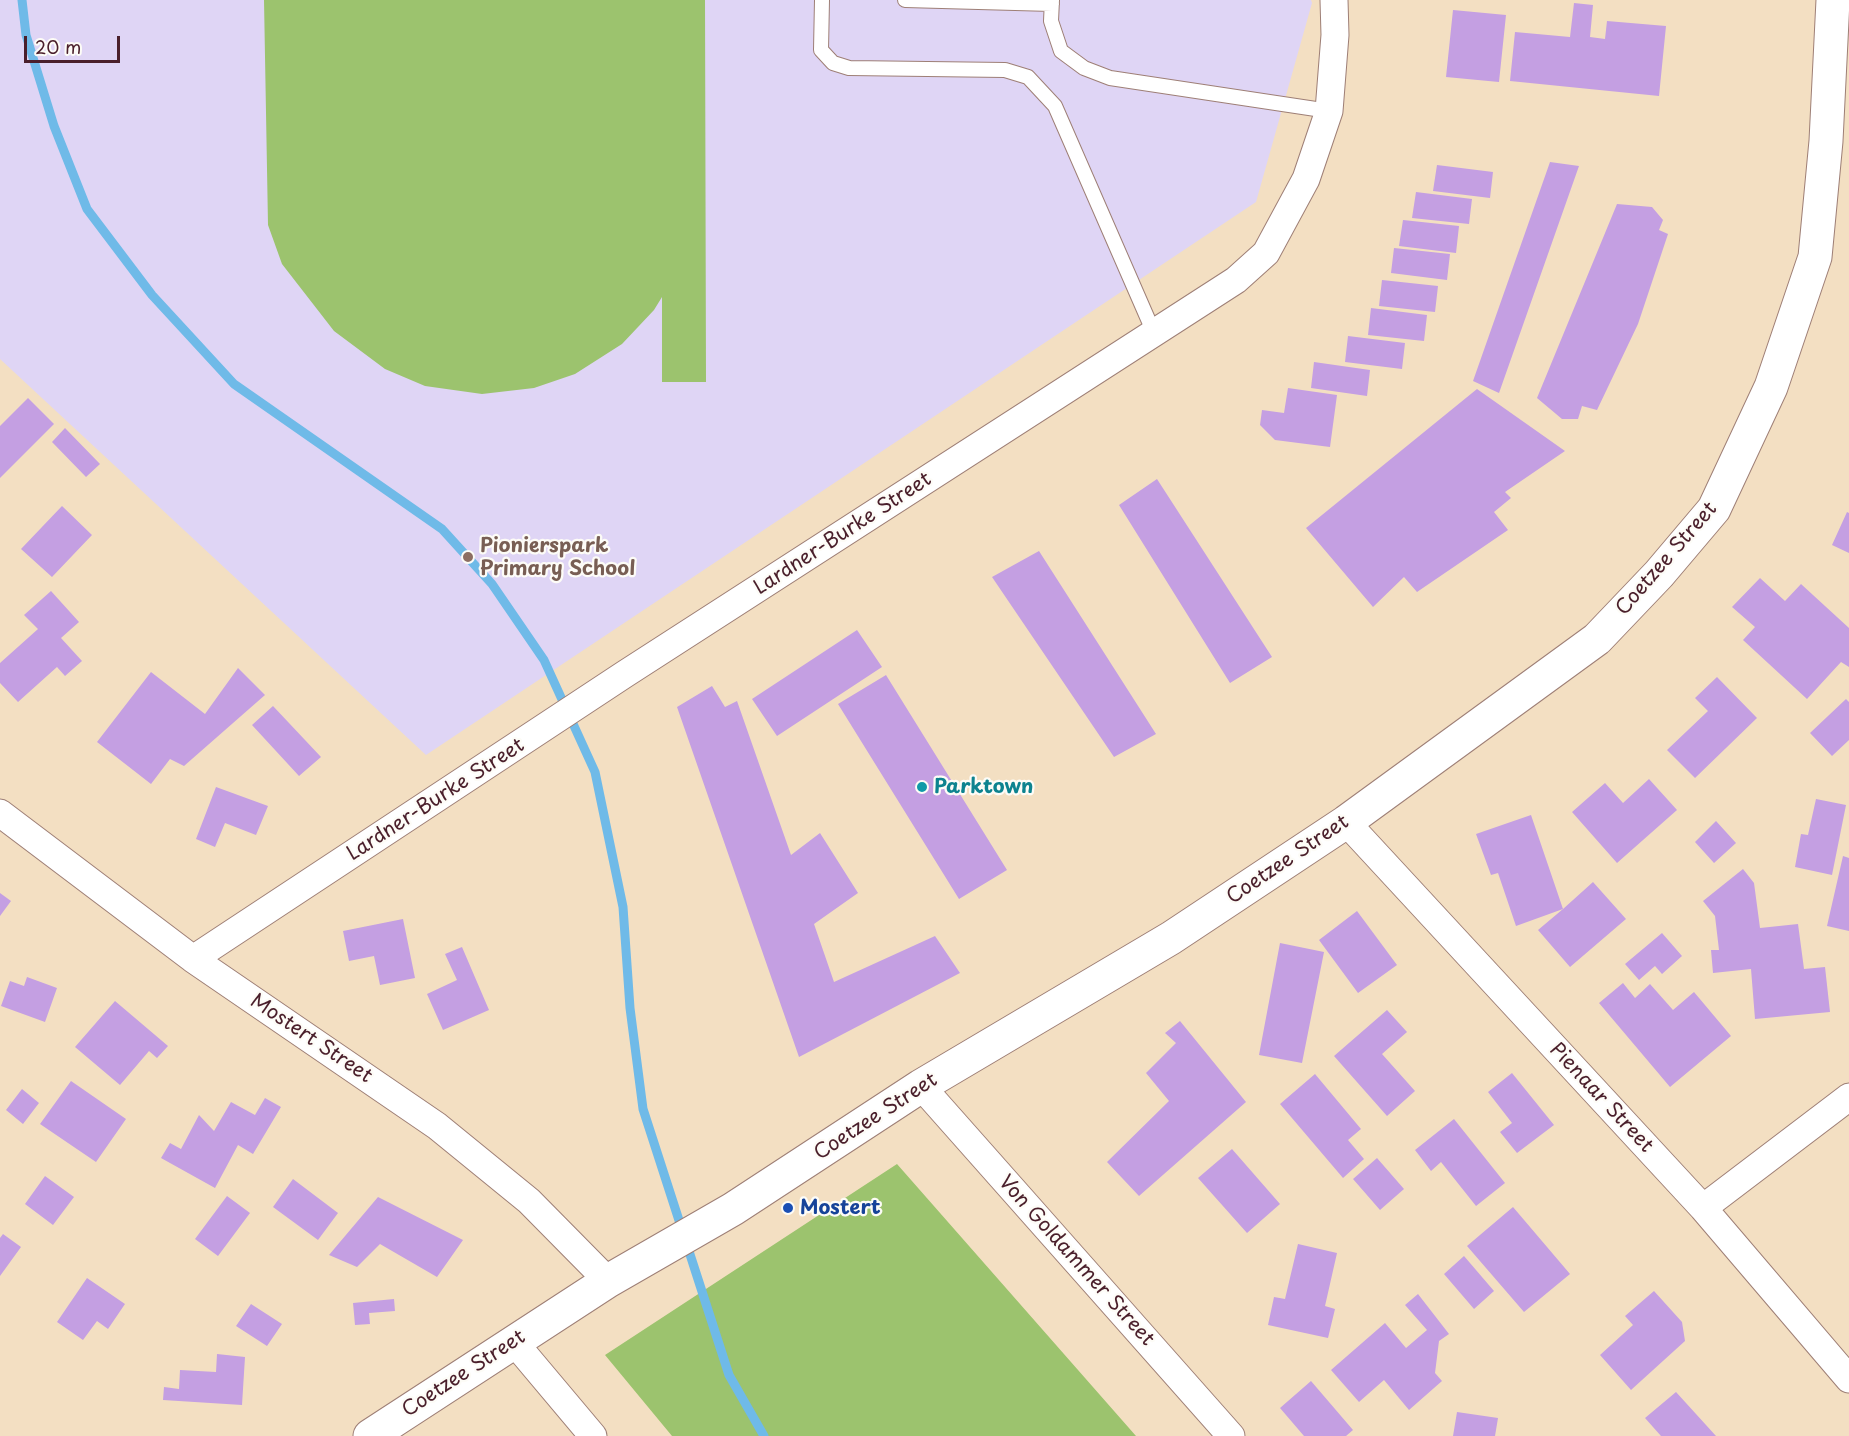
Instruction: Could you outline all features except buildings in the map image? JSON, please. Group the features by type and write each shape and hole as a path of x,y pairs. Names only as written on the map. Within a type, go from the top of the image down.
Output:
{"street":[{"name":"Lardner-Burke Street","path":"193,958 625,674 1236,280 1266,253 1306,179 1329,111 1335,35 1334,0"},
{"name":"Coetzee Street","path":"370,1436 608,1281 733,1209 921,1086 1124,968 1346,822 1597,639 1659,574 1714,509 1771,387 1815,257 1826,141 1833,0"},
{"name":"Mostert Street","path":"0,813 193,958 437,1125 529,1201 608,1281"},
{"name":"Pienaar Street","path":"1346,822 1703,1208 1849,1379"},
{"name":"Von Goldammer Street","path":"921,1086 1231,1436"},
{"path":"1703,1208 1849,1096"},
{"path":"514,1342 593,1436"}],"lane":[{"path":"822,0 821,51 833,63 849,68 1005,70 1028,77 1055,106 1154,333"},
{"path":"905,0 1052,2 1051,21 1061,51 1084,68 1110,78 1329,111"}],"shaded area":[{"name":"Pionierspark Primary School","path":"0,0 1311,0 1312,3 1256,202 426,755 0,359"}],"green space":[{"path":"264,0 705,0 706,382 662,382 662,297 654,310 622,344 575,374 534,388 482,394 425,386 385,369 334,331 282,264 268,225"},
{"path":"897,1164 1136,1436 672,1436 605,1355"}],"waterway":[{"path":"22,0 26,35 54,126 87,209 152,295 234,384 442,529 492,584 544,660 595,772 623,907 630,1008 643,1109 729,1375 764,1436"}],"place":[{"name":"Pionierspark Primary School","path":"468,557"},
{"name":"Parktown","path":"922,787"},
{"name":"Mostert","path":"788,1208"}]}
